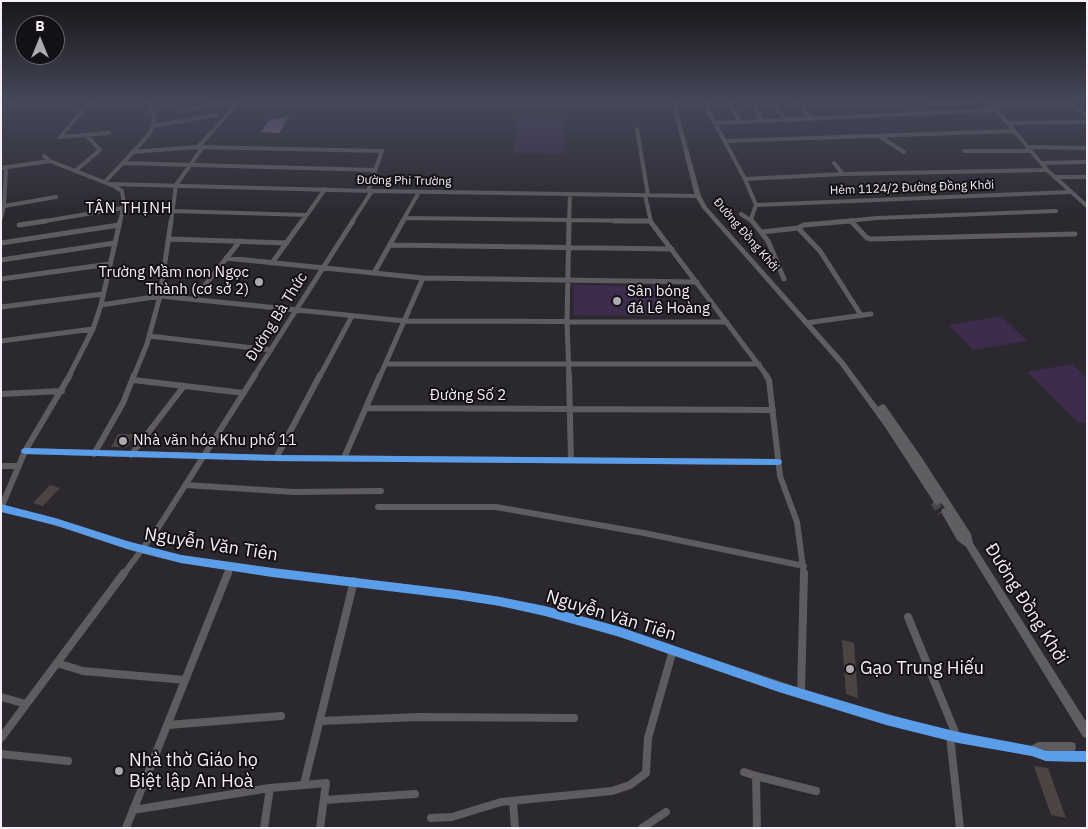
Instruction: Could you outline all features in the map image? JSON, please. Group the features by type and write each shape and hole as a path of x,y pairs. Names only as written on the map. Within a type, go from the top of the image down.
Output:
{"main road":[{"name":"Đường Đồng Khởi","path":"683,140 698,196 705,208 842,363 875,406 935,499"},
{"name":"Đường Đồng Khởi","path":"842,363 847,365 867,388 909,446 967,535 969,544 1087,732"},
{"name":"Đường Đồng Khởi","path":"945,515 960,537 969,544"}],"street":[{"path":"75,171 100,150 90,140"},
{"path":"107,183 142,140"},
{"path":"94,454 115,419 133,380 149,336 160,296 176,185 207,140"},
{"path":"638,140 650,221 759,364 770,384 778,462 782,483 797,522 804,566 801,694"},
{"path":"751,219 756,204 725,141 765,140"},
{"path":"885,140 904,152"},
{"path":"1021,140 1046,170 1087,206"},
{"path":"132,152 201,147"},
{"name":"Đường Bà Thức","path":"1,738 142,550 186,485 370,191 382,151 201,147"},
{"path":"964,151 1087,148"},
{"path":"19,226 123,208 122,191 44,156"},
{"path":"1,218 4,206 4,167 50,160"},
{"path":"1041,163 1087,162"},
{"path":"122,163 376,170"},
{"path":"834,163 843,174"},
{"path":"745,179 843,174 1046,170"},
{"path":"1054,178 1087,177"},
{"name":"Đường Phi Trường","path":"107,183 370,191 698,196"},
{"path":"272,263 326,189"},
{"path":"374,273 419,192"},
{"name":"Hẻm 1124/2 Đường Đồng Khởi","path":"756,204 1069,192"},
{"path":"570,194 567,322 571,460"},
{"path":"4,206 56,197"},
{"name":"Nguyễn Văn Tiên","path":"123,208 93,329 62,391 25,452 1,508 58,523 142,550 181,559 449,594 528,607 597,625 801,694 954,737 1032,751 1046,756 1087,757"},
{"path":"173,211 307,215"},
{"path":"762,232 851,220 1056,211"},
{"path":"740,214 751,219 762,232 784,279"},
{"path":"405,218 650,221"},
{"path":"851,220 867,238 871,239 1075,234"},
{"path":"1,243 119,225"},
{"path":"798,228 820,251 861,315"},
{"path":"169,238 287,243"},
{"path":"194,299 240,241"},
{"path":"1,260 115,243"},
{"path":"390,245 672,249"},
{"path":"226,258 423,278 697,282"},
{"path":"1,279 110,264"},
{"path":"344,458 423,278"},
{"path":"1,307 103,294"},
{"path":"100,305 160,296 405,321 727,322"},
{"path":"806,323 871,314"},
{"path":"276,458 352,316"},
{"path":"1,341 93,329"},
{"path":"149,336 271,350"},
{"path":"386,364 759,364"},
{"path":"133,380 244,393"},
{"path":"131,455 184,386"},
{"path":"1,394 62,391"},
{"name":"Đường Số 2","path":"366,408 773,410"},
{"path":"25,452 276,458 778,462"},
{"path":"1,466 18,466"},
{"path":"186,485 294,492 381,491"},
{"path":"378,507 496,507 662,536 804,566"},
{"path":"126,828 231,566"},
{"path":"304,784 354,581"},
{"path":"908,617 954,737 960,828"},
{"path":"431,818 452,817 513,800 612,791 630,787 646,774 648,738 673,650"},
{"path":"57,662 83,671 185,680"},
{"path":"1,697 26,704"},
{"path":"168,725 282,716"},
{"path":"320,721 418,717 574,718"},
{"name":"Nguyễn Văn Tiên","path":"1032,751 1038,747 1072,747"},
{"path":"1,754 68,761"},
{"path":"744,772 816,791"},
{"path":"756,776 756,828"},
{"path":"134,810 270,788 326,783 320,828"},
{"path":"264,828 270,788"},
{"path":"324,800 415,794"},
{"path":"513,800 514,828"},
{"path":"642,828 666,812"}],"shaded area":[{"path":"516,140 564,140 564,154 514,153"},
{"name":"Sân bóng đá Lê Hoàng","path":"573,285 658,286 663,316 574,315"},
{"path":"1001,316 1027,341 973,350 949,325"},
{"path":"1072,364 1087,378 1087,422 1078,423 1027,372"}],"building":[{"name":"Nhà văn hóa Khu phố 11","path":"118,434 134,434 127,447 111,447"},
{"path":"50,485 60,488 43,506 33,503"},
{"name":"Gạo Trung Hiếu","path":"842,640 854,643 858,698 846,694"},
{"path":"1034,766 1048,768 1066,818 1051,815"}],"tunnel":[{"path":"934,502 941,513"}],"cycle path":[{"path":"25,451 276,458 778,462"},
{"path":"1,508 55,522 154,553 181,559 455,594 545,611 620,632 779,687 922,729 1032,751 1046,756 1087,757"}],"place":[{"name":"Trường Mầm non Ngọc Thành (cơ sở 2)","path":"259,282"},
{"name":"Sân bóng đá Lê Hoàng","path":"617,301"},
{"name":"Nhà văn hóa Khu phố 11","path":"123,441"},
{"name":"Gạo Trung Hiếu","path":"850,669"},
{"name":"Nhà thờ Giáo họ Biệt lập An Hoà","path":"119,771"}],"district":[{"name":"TÂN THỊNH","path":"129,209"}]}
